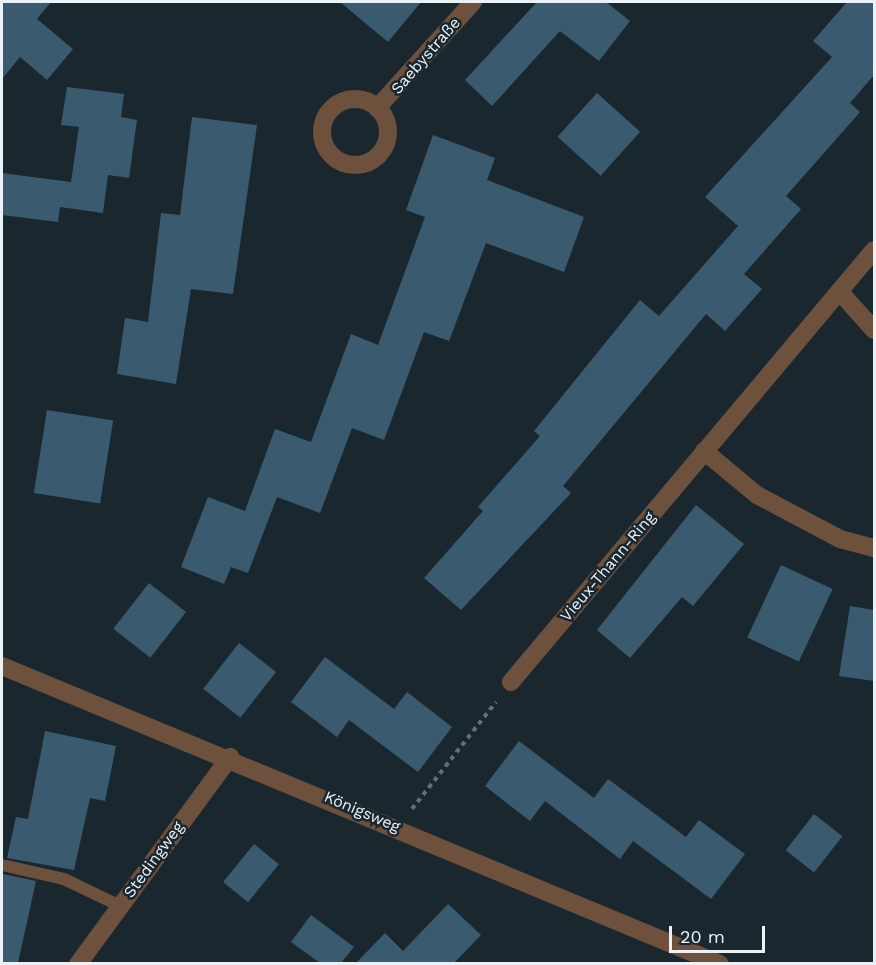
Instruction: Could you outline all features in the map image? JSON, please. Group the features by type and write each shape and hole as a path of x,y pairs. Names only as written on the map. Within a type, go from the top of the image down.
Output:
{"street":[{"name":"Saebystraße","path":"377,108 473,2"},
{"name":"Vieux-Thann-Ring","path":"511,682 874,250"},
{"path":"840,292 874,330"},
{"path":"704,451 757,495 840,539 874,548"},
{"name":"Königsweg","path":"2,666 230,757 720,963"},
{"name":"Stedingweg","path":"78,963 230,757"}],"lane":[{"path":"2,865 64,879 120,906"}],"path":[{"path":"400,828 511,682"}],"building":[{"path":"2,2 51,2 37,19 73,49 47,80 20,57 2,79"},
{"path":"340,2 421,2 388,42"},
{"path":"537,2 606,2 630,21 599,61 560,31 492,106 465,80"},
{"path":"847,2 874,2 874,75 850,103 860,112 786,196 801,209 744,274 762,289 725,331 706,314 563,486 571,493 461,610 424,578 483,511 478,507 540,436 534,431 640,300 659,316 738,226 705,197 832,57 813,41"},
{"path":"67,87 124,94 121,117 137,120 129,178 108,175 103,213 60,207 58,222 2,215 2,173 71,182 79,127 61,125"},
{"path":"597,93 640,132 601,176 558,137"},
{"path":"192,117 257,125 233,294 191,289 176,384 117,374 125,318 148,322 161,213 180,215"},
{"path":"433,135 495,158 487,180 584,217 564,272 486,243 449,341 424,332 384,440 352,428 320,513 277,497 248,573 231,567 224,584 181,567 208,497 245,511 275,429 311,442 351,334 378,345 425,217 406,210"},
{"path":"47,410 113,420 100,503 34,493"},
{"path":"696,505 744,544 693,606 682,597 630,658 597,630"},
{"path":"781,565 833,589 799,662 747,638"},
{"path":"149,583 186,612 150,658 113,629"},
{"path":"850,606 874,610 874,681 839,676"},
{"path":"239,643 276,672 240,718 203,689"},
{"path":"325,657 394,709 407,692 452,727 418,772 349,720 337,737 291,702"},
{"path":"45,731 116,746 105,801 90,798 74,870 7,858 16,817 28,819"},
{"path":"519,741 594,798 608,779 686,837 699,820 745,854 711,899 633,841 620,859 545,801 530,821 485,786"},
{"path":"814,814 842,836 814,872 786,850"},
{"path":"254,844 279,864 248,902 223,882"},
{"path":"3,874 36,881 18,963 2,963"},
{"path":"448,904 481,935 454,963 356,963 385,933 403,951"},
{"path":"311,915 354,947 341,963 320,963 291,942"}]}
